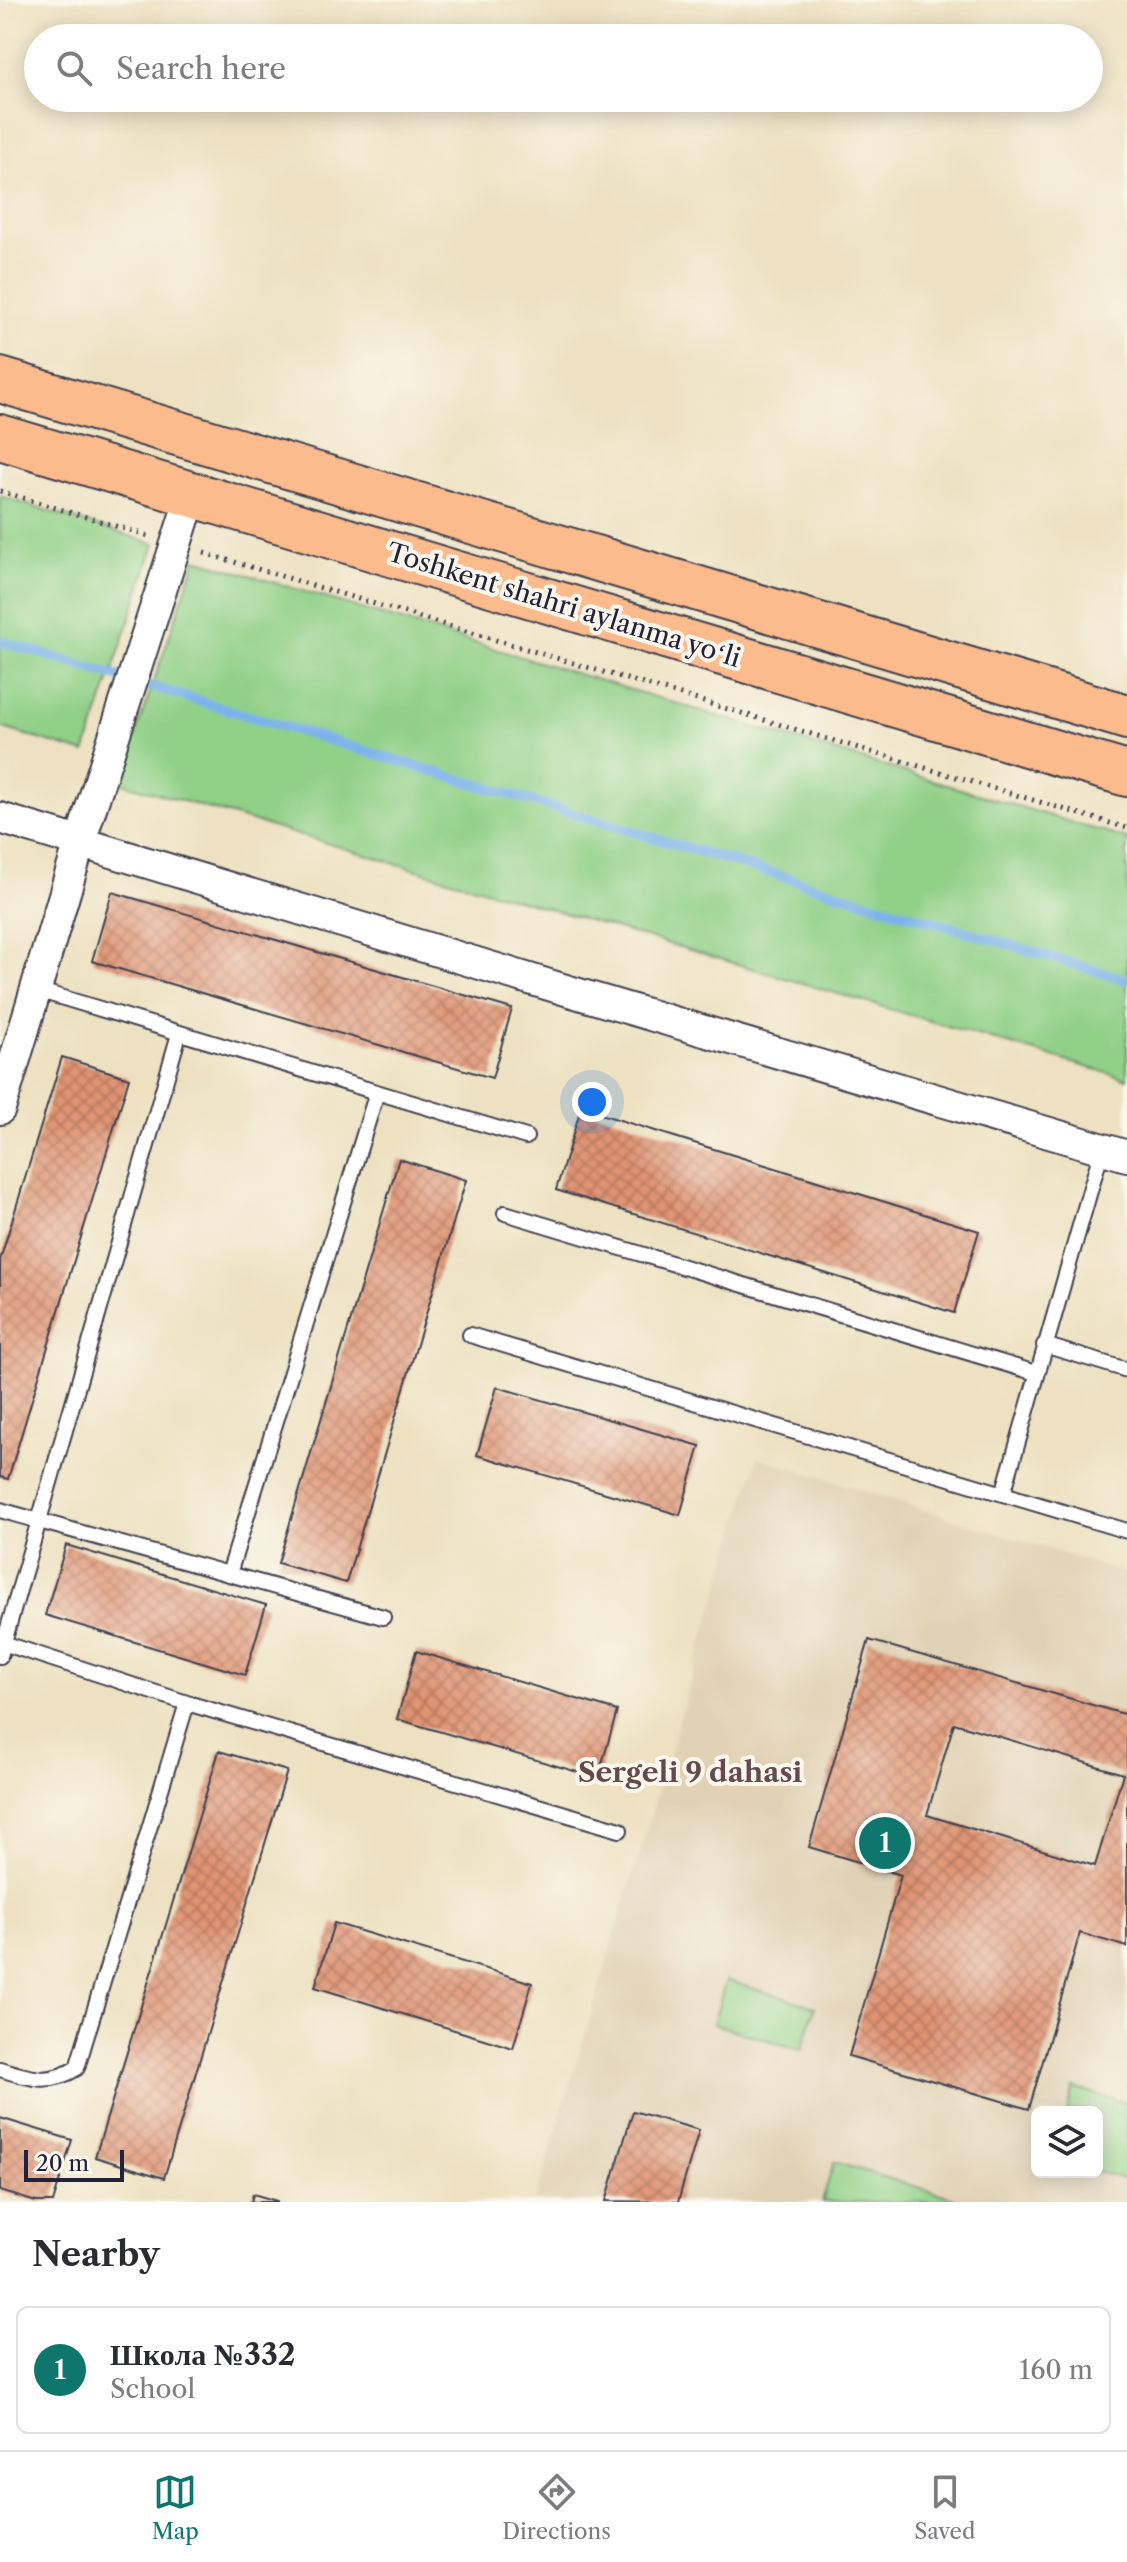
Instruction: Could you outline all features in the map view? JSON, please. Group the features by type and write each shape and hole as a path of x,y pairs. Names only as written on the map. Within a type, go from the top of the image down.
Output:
{"highway":[{"name":"Toshkent shahri aylanma yoʻli","path":"0,380 1127,717"},
{"name":"Toshkent shahri aylanma yoʻli","path":"0,437 1127,774"}],"street":[{"path":"0,1109 6,1067 37,990 80,842 192,494"},
{"path":"0,818 584,996 1114,1152"}],"lane":[{"path":"37,990 526,1137"},
{"path":"179,1034 1,1647 620,1830"},
{"path":"229,1574 377,1092"},
{"path":"1003,1494 1044,1345 1114,1152"},
{"path":"505,1213 1036,1373"},
{"path":"470,1335 1127,1531"},
{"path":"1044,1345 1127,1370"},
{"path":"0,1510 383,1617"},
{"path":"0,2069 29,2078 50,2080 63,2077 77,2068 187,1703"}],"path":[{"path":"0,491 1127,828"}],"shaded area":[{"path":"758,1457 1127,1574 1127,2202 535,2202"}],"green space":[{"path":"0,496 155,544 85,753 0,727"},
{"path":"196,559 1127,839 1127,1079 119,782"},
{"path":"726,1980 815,2007 802,2050 713,2024"},
{"path":"1074,2088 1127,2103 1127,2180 1103,2174 1103,2106 1069,2106"},
{"path":"834,2162 967,2202 822,2202"}],"building":[{"path":"112,892 512,1009 492,1078 92,961"},
{"path":"62,1057 129,1078 8,1479 0,1477 0,1260"},
{"path":"581,1108 979,1231 954,1313 556,1190"},
{"path":"399,1159 466,1180 346,1583 278,1563"},
{"path":"497,1387 700,1446 680,1515 477,1455"},
{"path":"66,1545 266,1605 245,1675 45,1615"},
{"path":"869,1640 1127,1715 1127,1947 1080,1933 1029,2109 849,2056 901,1875 809,1847","holes":["954,1723 1123,1774 1095,1866 927,1815"]},
{"path":"416,1651 617,1711 598,1778 397,1719"},
{"path":"219,1751 287,1771 164,2178 95,2157"},
{"path":"334,1923 532,1983 513,2048 315,1987"},
{"path":"633,2111 699,2130 678,2202 606,2201"},
{"path":"0,2118 72,2140 53,2202 36,2202 0,2191"},
{"path":"253,2194 277,2201 277,2202 251,2202"}],"waterway":[{"path":"0,641 1127,980"}],"place":[{"name":"Школа №332","path":"885,1843"}],"district":[{"name":"Sergeli 9 dahasi","path":"690,1772"}]}
